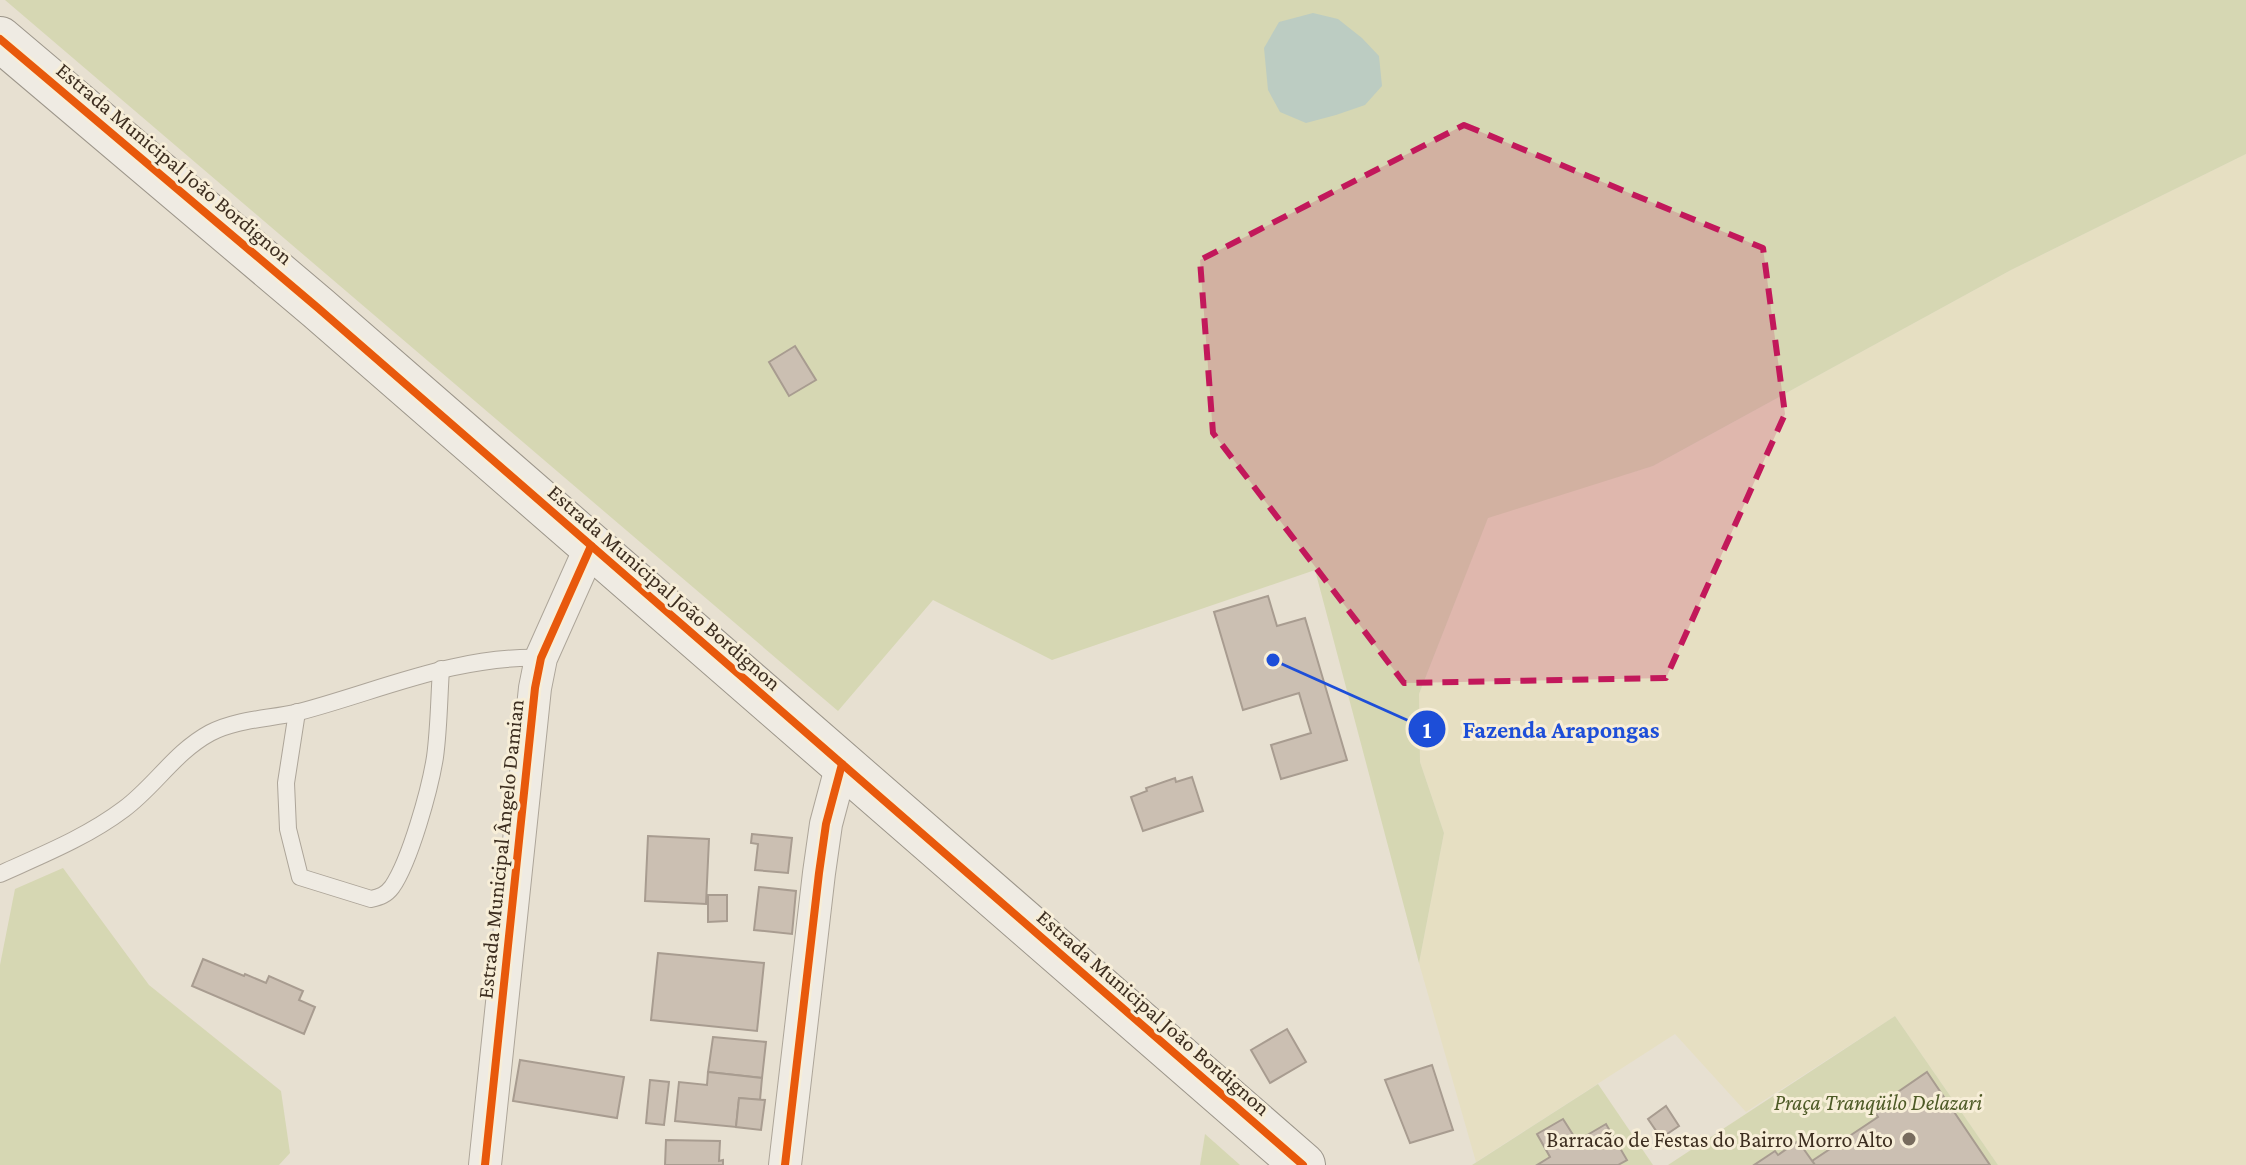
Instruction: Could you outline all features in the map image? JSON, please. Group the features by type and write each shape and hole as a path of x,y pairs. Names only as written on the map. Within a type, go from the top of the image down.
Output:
{"main road":[{"name":"Estrada Municipal João Bordignon","path":"0,39 318,308 1303,1165"}],"street":[{"name":"Estrada Municipal Ângelo Damian","path":"485,1165 530,725 541,658 591,546"},
{"path":"785,1165 819,873 826,824 842,764"}],"lane":[{"path":"0,874 65,844 125,809 181,753 212,731 297,712 441,669 516,657 541,658"},
{"path":"297,712 286,783 288,829 300,877 371,899 382,897 392,886 414,836 425,798 435,757 441,669"}],"highlighted area":[{"path":"1464,125 1763,248 1785,414 1666,678 1404,683 1213,433 1200,260"}],"shaded area":[{"path":"1313,13 1338,19 1362,38 1379,56 1382,86 1365,105 1306,123 1280,112 1268,90 1264,48 1279,22"},
{"path":"2246,154 2246,1165 1998,1165 1895,1016 1746,1112 1675,1034 1476,1162 1419,963 1444,833 1420,762 1419,694 1488,517 1653,466 2011,270"}],"green space":[{"path":"5,0 2246,0 2246,154 2011,270 1653,466 1488,518 1419,694 1420,762 1444,833 1419,963 1315,570 1052,660 933,600 838,711"},
{"path":"63,868 149,985 281,1091 290,1153 279,1165 0,1165 0,965 15,889"},
{"name":"Praça Tranqüilo Delazari","path":"1895,1016 1998,1165 1668,1165"},
{"path":"1598,1084 1653,1165 1472,1165"},
{"path":"1205,1134 1240,1165 1200,1165"}],"building":[{"path":"795,346 816,380 789,396 769,362"},
{"path":"1268,596 1277,626 1305,618 1347,760 1281,779 1271,745 1311,733 1299,693 1243,710 1214,612"},
{"path":"1192,777 1203,811 1143,831 1131,797 1175,778 1176,782"},
{"path":"752,834 792,838 788,873 755,870 758,844 751,843"},
{"path":"648,836 709,839 706,904 645,901"},
{"path":"759,887 796,891 792,934 754,930"},
{"path":"708,895 727,895 727,921 708,922"},
{"path":"658,953 764,963 757,1031 651,1020"},
{"path":"203,959 266,983 269,976 303,991 299,1000 315,1007 304,1034 192,986"},
{"path":"1287,1029 1306,1062 1270,1083 1251,1050"},
{"path":"713,1037 766,1042 762,1078 708,1072"},
{"path":"520,1060 624,1077 617,1118 513,1101"},
{"path":"1432,1065 1453,1130 1410,1143 1385,1080"},
{"path":"708,1072 762,1078 760,1100 739,1098 736,1127 675,1121 679,1082 707,1085"},
{"name":"Barracão de Festas do Bairro Morro Alto","path":"1927,1072 1990,1165 1815,1165 1812,1161 1878,1117 1873,1109"},
{"path":"650,1080 669,1082 664,1125 646,1123"},
{"path":"739,1098 765,1100 761,1130 736,1127"},
{"path":"1666,1106 1679,1126 1661,1138 1648,1119"},
{"path":"1563,1119 1577,1141 1606,1124 1627,1160 1618,1165 1537,1165 1550,1157 1537,1134"},
{"path":"666,1140 720,1141 719,1161 723,1160 723,1165 665,1165"},
{"path":"1798,1141 1815,1165 1754,1165 1775,1151 1778,1155"}],"cycle path":[{"path":"0,39 318,308 1303,1165"},
{"path":"485,1165 535,688 541,658 591,546"},
{"path":"785,1165 819,873 826,824 842,764"}],"place":[{"name":"Fazenda Arapongas","path":"1273,660"},
{"name":"Barracão de Festas do Bairro Morro Alto","path":"1909,1139"}]}
